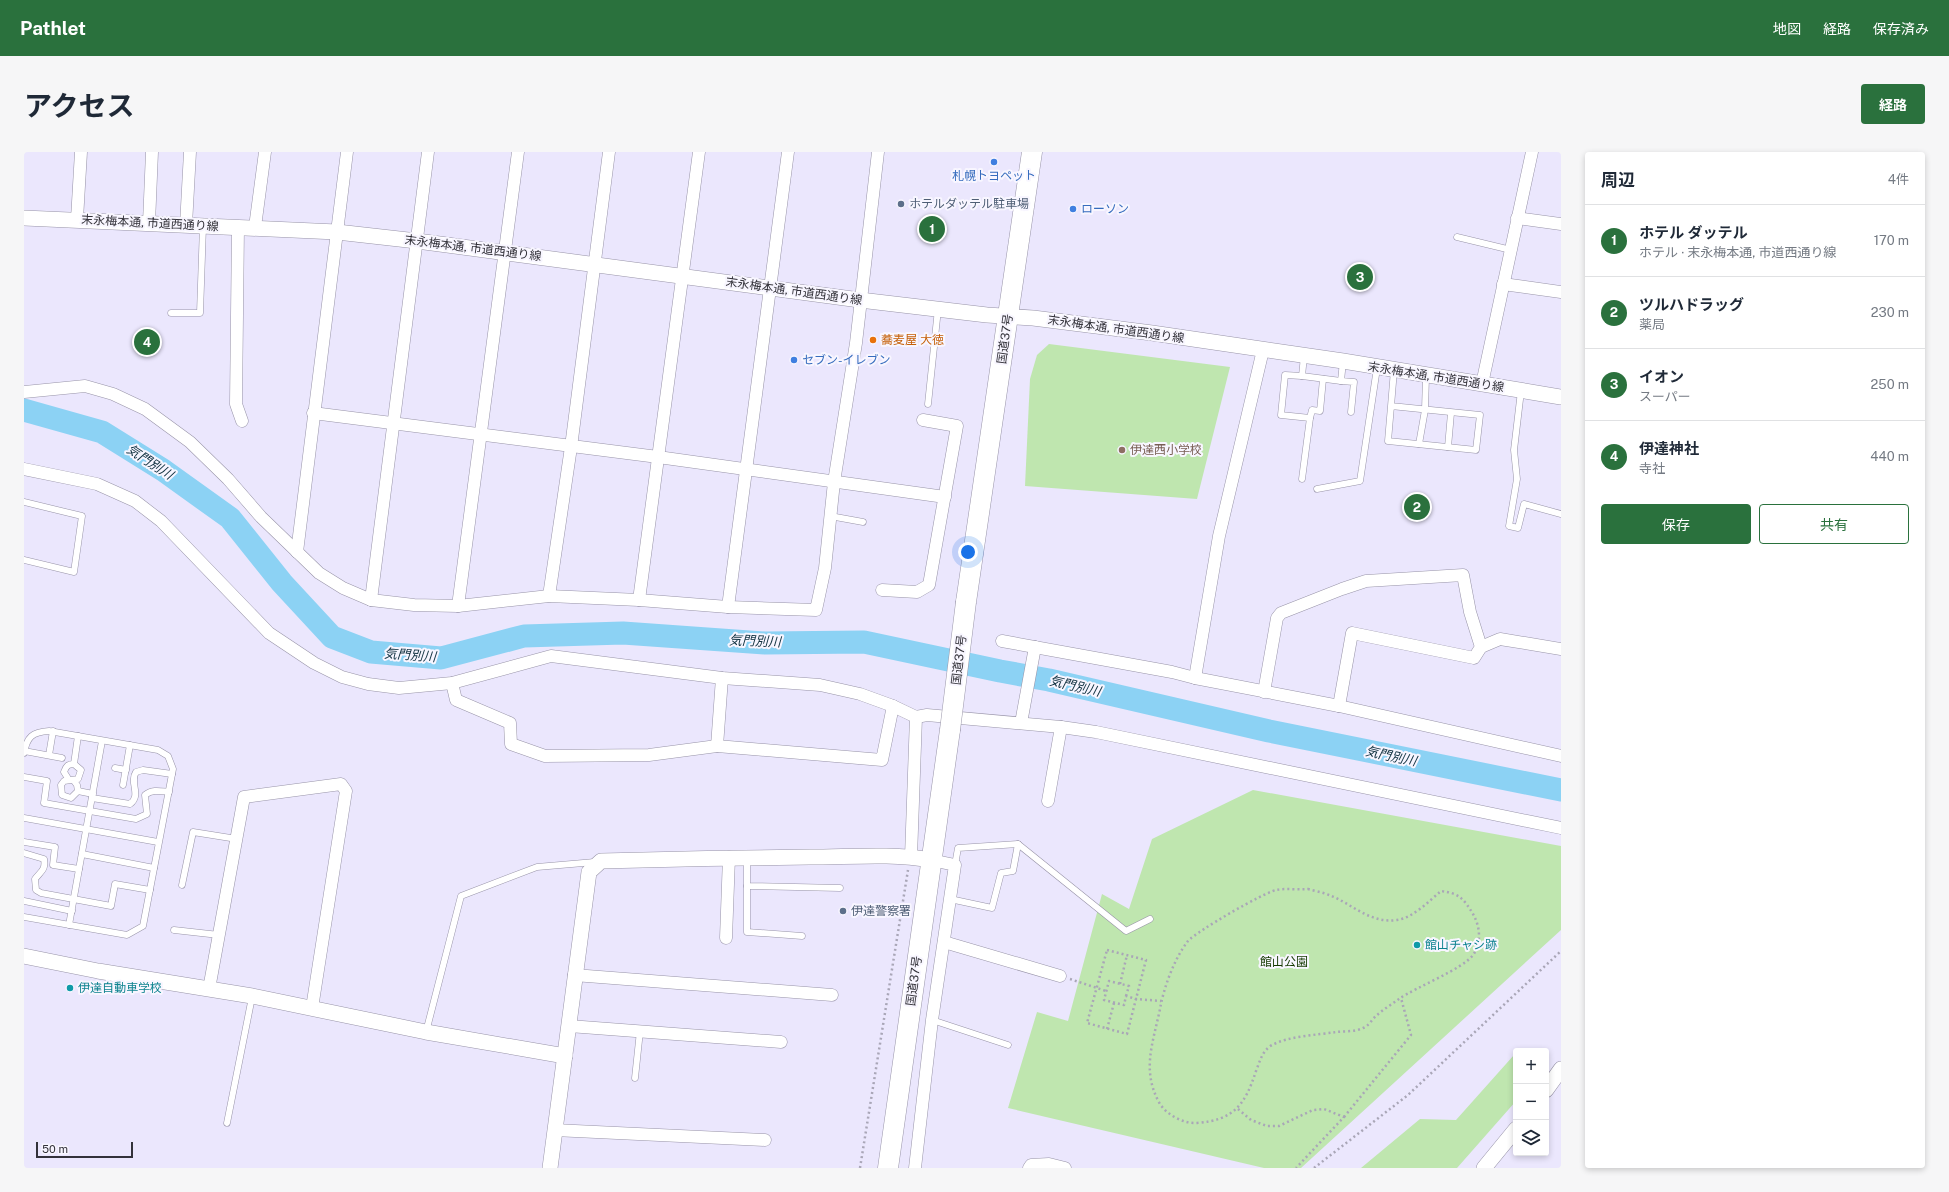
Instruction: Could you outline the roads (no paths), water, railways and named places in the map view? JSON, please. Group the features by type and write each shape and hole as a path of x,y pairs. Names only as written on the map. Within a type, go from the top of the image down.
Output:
{"highway":[{"name":"国道37号","path":"888,1168 950,730 966,602 1032,152"}],"street":[{"path":"77,219 81,152"},
{"path":"149,222 152,152"},
{"path":"186,225 190,152"},
{"path":"255,227 265,152"},
{"path":"297,552 313,413 347,152"},
{"path":"371,600 428,152"},
{"path":"458,606 506,252 518,152"},
{"path":"549,596 571,447 609,152"},
{"path":"639,600 699,152"},
{"path":"728,607 788,152"},
{"path":"24,392 85,386 113,394 145,409 190,442 319,573 343,588 371,600 414,605 458,606 549,596 639,600 728,607 816,610 825,568 834,482 856,343 878,152"},
{"path":"1482,384 1532,152"},
{"name":"末永梅本通, 市道西通り線","path":"24,218 255,227 337,232 417,241 770,286 860,300 1008,317 1033,318 1138,332 1343,361 1426,376 1561,397"},
{"path":"1518,218 1561,224"},
{"path":"238,227 236,404 242,421"},
{"path":"1503,284 1561,292"},
{"path":"1195,678 1219,536 1262,350"},
{"path":"313,413 658,457 945,497"},
{"path":"882,590 917,592 929,585 957,426 923,420"},
{"path":"24,468 97,484 134,501 161,520 269,633 314,663 342,677 368,684 399,688 452,684 551,656 722,678 820,685 860,694 893,706 916,717 927,715 1021,720 1096,732 1561,828"},
{"path":"1264,692 1277,618 1281,613 1366,581 1464,574 1470,612 1481,647"},
{"path":"1339,706 1352,633 1474,658 1481,647 1500,639 1561,649"},
{"path":"1002,641 1034,653 1172,672 1195,678 1339,706 1561,756"},
{"path":"1021,720 1034,653"},
{"path":"717,746 722,678"},
{"path":"452,684 456,700 510,723 511,744 544,756 649,755 717,746 882,760 893,706"},
{"path":"911,856 916,717"},
{"path":"1048,801 1061,727"},
{"path":"210,989 244,797 341,784 346,791 312,1008"},
{"path":"550,1168 569,1026 574,975 589,872 601,861 729,857 911,856 955,865 932,1020 915,1168"},
{"path":"726,938 729,857"},
{"path":"944,942 1060,976"},
{"path":"24,956 98,971 252,996 426,1032 565,1056"},
{"path":"574,975 832,995"},
{"path":"569,1026 781,1042"},
{"path":"1549,1086 1561,1069"},
{"path":"554,1130 765,1140"},
{"path":"1485,1168 1513,1133"},
{"path":"1029,1168 1030,1165 1049,1164 1065,1168"}],"lane":[{"path":"171,313 200,313 203,225"},
{"path":"1457,237 1511,250"},
{"path":"928,404 938,309"},
{"path":"1302,376 1304,356"},
{"path":"1341,380 1343,361"},
{"path":"1317,490 1360,480 1377,367"},
{"path":"1391,406 1480,415 1476,450 1388,441 1394,370"},
{"path":"1310,418 1281,415 1285,375 1354,382 1351,412"},
{"path":"1419,444 1424,410 1426,376"},
{"path":"1302,478 1310,418 1312,410 1320,411 1323,379"},
{"path":"1522,390 1514,450 1517,479 1509,526 1518,528 1524,504 1561,514"},
{"path":"1448,447 1451,413"},
{"path":"24,502 82,516 74,572 24,560"},
{"path":"830,516 863,522"},
{"path":"24,917 128,935 136,932 143,926 158,842 169,792 172,764 168,756 158,750 53,731 42,731 33,735 26,741 24,752 62,758"},
{"path":"49,755 53,731"},
{"path":"74,764 78,736"},
{"path":"69,925 102,741"},
{"path":"123,785 130,746"},
{"path":"71,780 64,781 61,785 62,795 71,798 76,795 78,791 77,785 71,780 64,772 65,767 69,764 74,764 81,770 78,779 71,780"},
{"path":"115,768 126,770"},
{"path":"78,791 123,804 130,804 134,800 137,793 133,782 133,777 136,772 143,770 172,774"},
{"path":"24,777 47,781 44,803 136,819 147,814 145,795 148,792 154,790 169,792"},
{"path":"24,818 158,842"},
{"path":"182,885 193,832 236,839"},
{"path":"24,842 55,847 53,865 79,869"},
{"path":"955,865 958,848 1018,844 1126,931 1150,920"},
{"path":"950,899 992,908 1001,873 1013,870 1018,844"},
{"path":"24,852 44,859 45,865 43,872 35,878 36,890 41,893 111,906 115,884 150,890"},
{"path":"82,854 154,868"},
{"path":"748,858 747,932 802,936"},
{"path":"426,1032 460,896 537,867 601,861"},
{"path":"747,886 840,888"},
{"path":"24,901 72,911"},
{"path":"174,930 219,935"},
{"path":"227,1123 252,996"},
{"path":"932,1020 1008,1045"},
{"path":"635,1078 640,1031"}],"waterway":[{"name":"気門別川","path":"24,410 102,432 163,470 230,518 282,583 332,637 371,652 441,658 524,636 623,633 765,643 864,642 1049,680 1269,731 1561,790"}],"place":[{"name":"札幌トヨペット","path":"994,162"},
{"name":"ホテルダッテル駐車場","path":"901,204"},
{"name":"ローソン","path":"1073,209"},
{"name":"ホテル ダッテル","path":"932,229"},
{"name":"イオン","path":"1360,277"},
{"name":"蕎麦屋 大徳","path":"873,340"},
{"name":"伊達神社","path":"147,342"},
{"name":"セブン-イレブン","path":"794,360"},
{"name":"伊達西小学校","path":"1122,450"},
{"name":"ツルハドラッグ","path":"1417,507"},
{"name":"伊達警察署","path":"843,911"},
{"name":"館山チャシ跡","path":"1417,945"},
{"name":"伊達自動車学校","path":"70,988"}],"park label":[{"name":"館山公園","path":"1284,962"}]}
